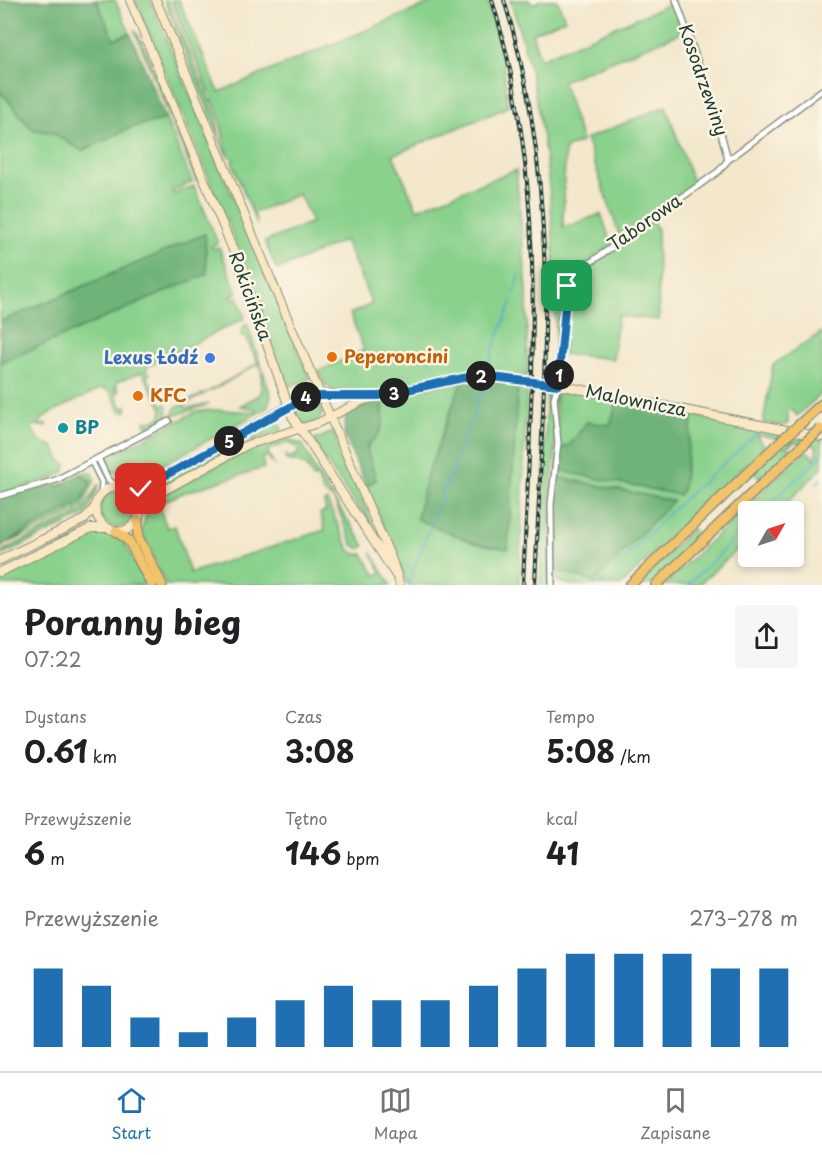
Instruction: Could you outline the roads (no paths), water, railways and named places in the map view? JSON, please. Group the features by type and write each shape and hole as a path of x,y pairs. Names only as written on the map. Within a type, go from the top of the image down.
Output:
{"highway":[{"path":"630,585 822,404"},
{"path":"656,585 805,443 821,431"},
{"path":"139,515 138,537 162,585"},
{"path":"116,531 129,541 152,585"}],"main road":[{"name":"Rokicińska","path":"130,0 238,261 298,429 399,581"},
{"name":"Rokicińska","path":"156,0 399,581"},
{"name":"Malownicza","path":"139,515 150,498 232,452 331,417 358,402 472,376 558,385 821,431"},
{"path":"0,560 85,519 108,488 117,486 137,490 146,487 288,406 305,397 321,394"},
{"name":"Malownicza","path":"321,394 379,396"},
{"path":"0,572 91,528 116,531 128,529 139,515 137,496 128,488"},
{"path":"96,506 98,519 106,528"}],"street":[{"name":"Kosodrzewiny","path":"676,0 719,122 728,160"},
{"name":"Taborowa","path":"552,585 551,504 558,443 554,398 558,385 564,298 570,279 719,171 728,160 822,90"},
{"path":"0,495 56,480 170,421"},
{"path":"98,458 108,479 117,486"},
{"path":"92,462 102,482 100,496"}],"waterway":[{"path":"514,294 520,276"},
{"path":"488,372 493,349 512,301"},
{"path":"408,585 485,384"},
{"path":"614,569 671,511 760,431"},
{"path":"773,501 822,455"},
{"path":"816,484 822,478"},
{"path":"687,585 738,534"},
{"path":"599,585 604,579"}],"railway":[{"path":"492,0 511,72 523,144 530,217 533,290 532,364 523,585"},
{"path":"504,0 523,71 535,144 542,217 545,364 535,585"}],"place":[{"name":"Peperoncini","path":"332,357"},
{"name":"Lexus Łódź","path":"210,358"},
{"name":"KFC","path":"138,396"},
{"name":"BP","path":"63,428"}]}
